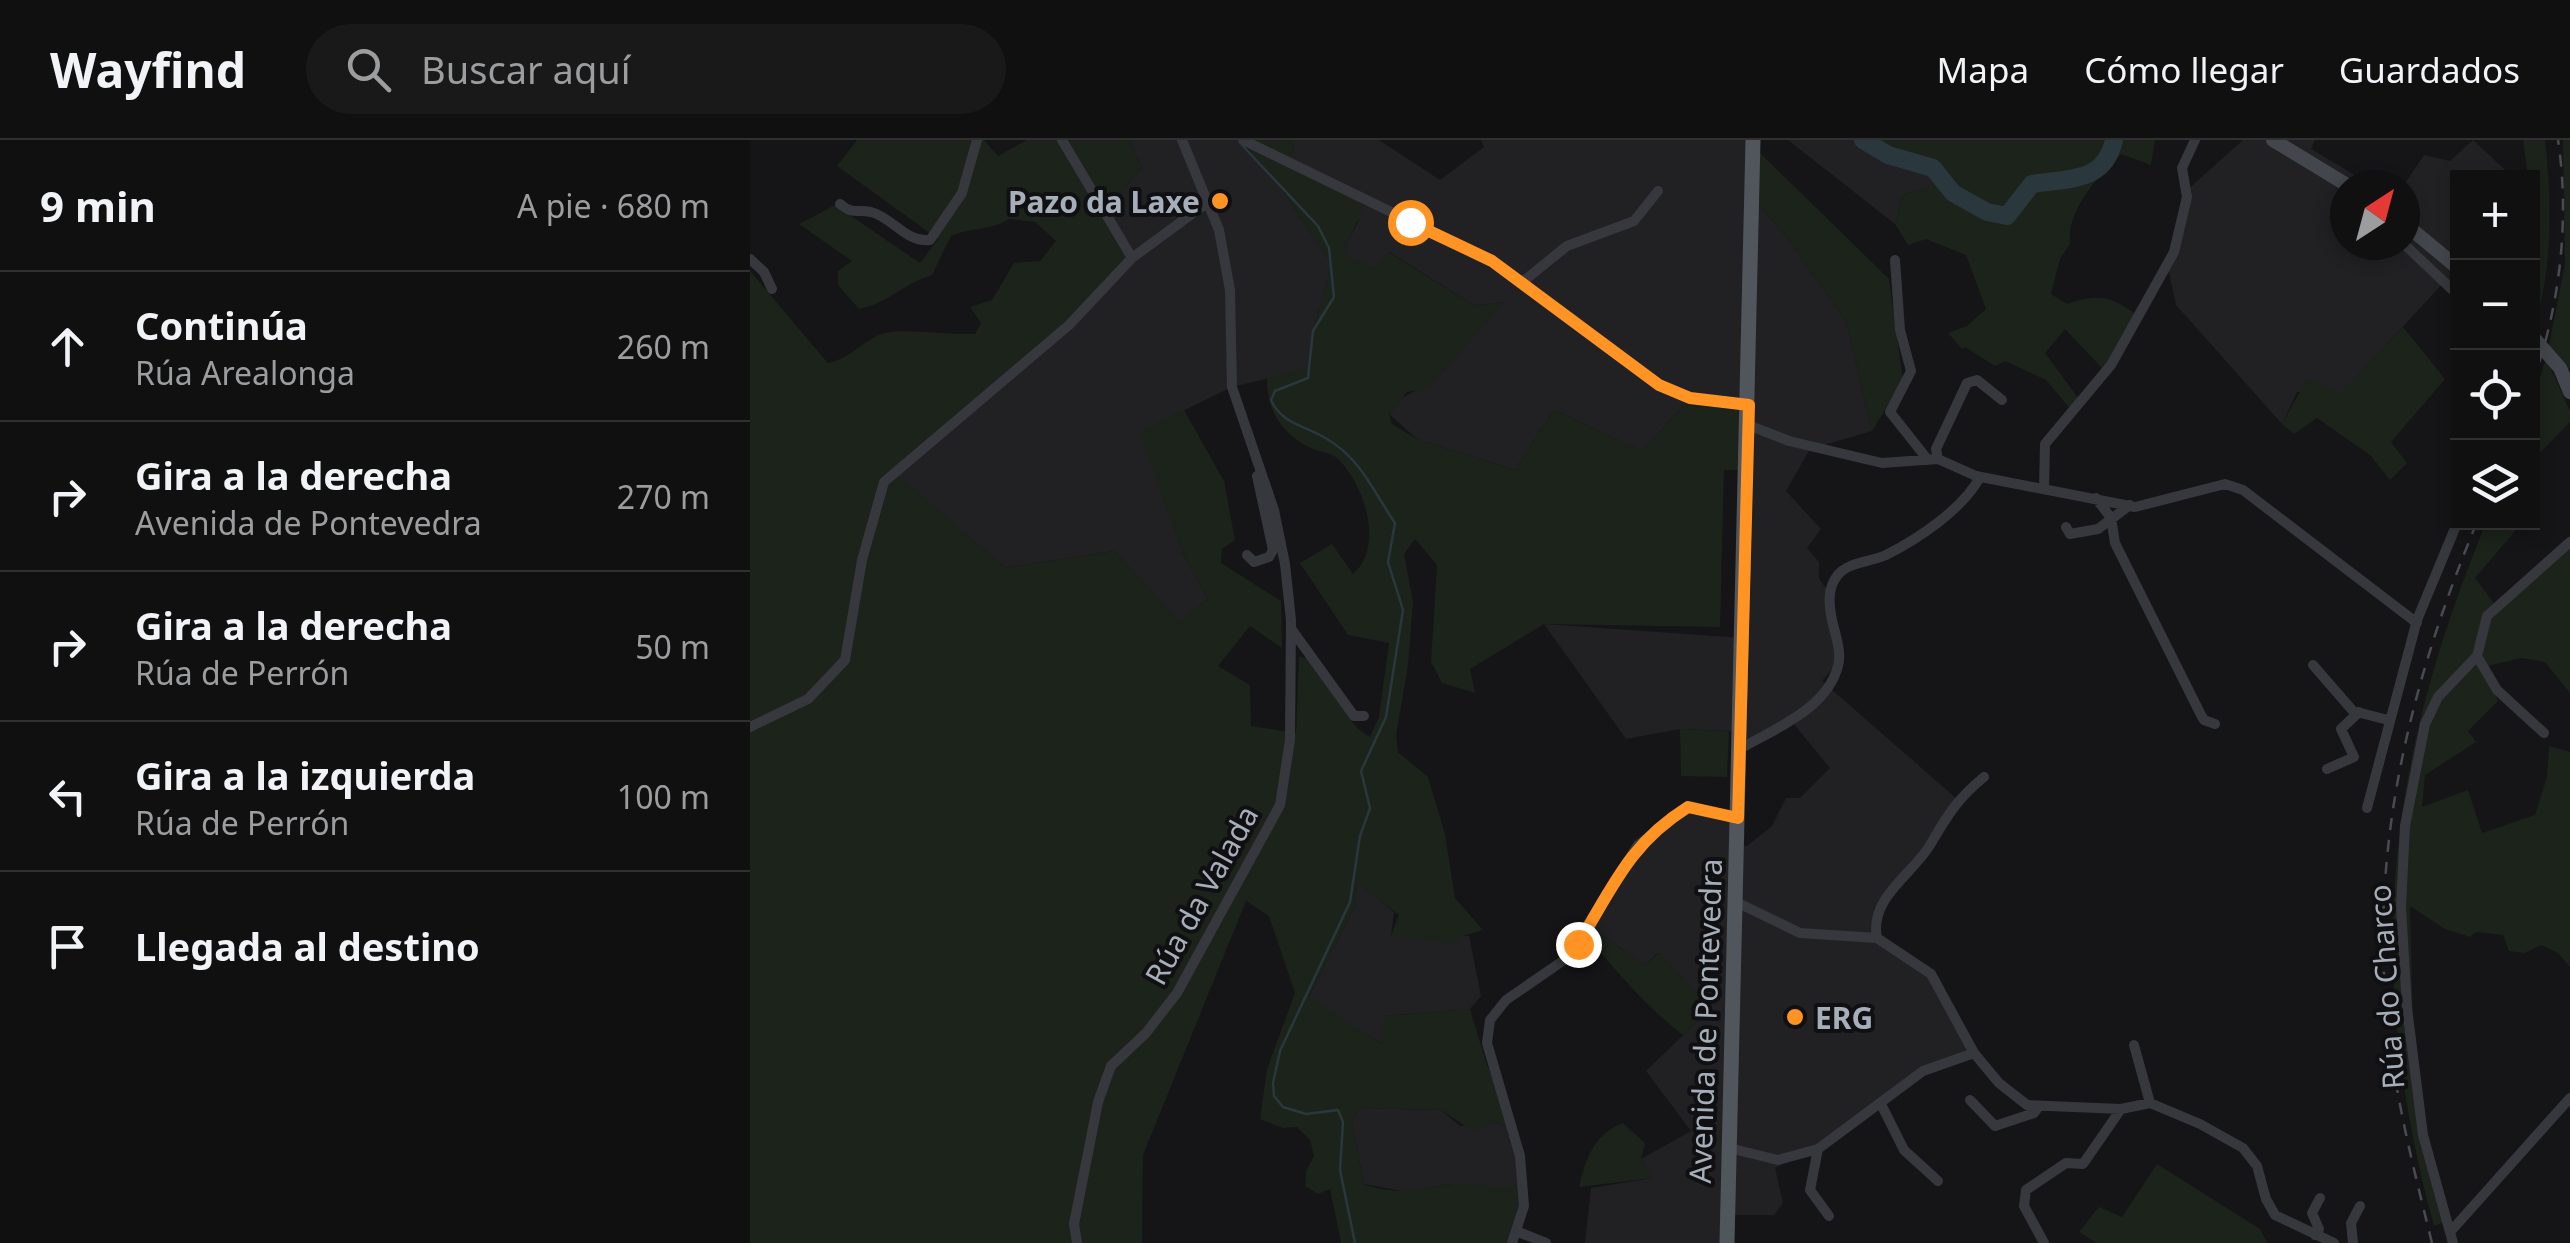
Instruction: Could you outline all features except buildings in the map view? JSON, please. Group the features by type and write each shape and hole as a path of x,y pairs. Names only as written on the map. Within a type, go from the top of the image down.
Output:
{"main road":[{"name":"Avenida de Pontevedra","path":"1727,1243 1753,140"},
{"path":"2273,140 2330,175"},
{"path":"2420,236 2450,261"},
{"path":"2540,345 2560,368 2570,392"}],"street":[{"path":"840,204 853,214 874,212 920,241 930,240 962,192 978,140"},
{"path":"1062,140 1132,258"},
{"name":"Rúa da Valada","path":"1077,1243 1074,1224 1098,1102 1111,1066 1146,1033 1177,993 1280,804 1290,740 1291,629 1278,528 1232,387 1230,290 1219,230 1182,140"},
{"path":"1243,140 1492,261 1659,385 1690,398 1749,405"},
{"path":"2044,489 2045,444 2112,366 2174,252 2187,197 2182,168 2195,140"},
{"path":"1521,283 1566,246 1634,221 1658,192"},
{"path":"750,727 808,699 844,660 862,560 884,482 1068,325 1132,258 1208,202"},
{"path":"750,259 764,272 772,289"},
{"path":"2420,259 2450,287"},
{"path":"1896,260 1900,330 1910,371 1890,412 1933,460"},
{"path":"1933,460 1967,382 1977,380 2002,400"},
{"path":"1748,425 1789,441 1882,464 1933,460 1980,476 2130,505"},
{"name":"Rúa da Valada","path":"1246,555 1254,562 1268,557 1273,550 1255,456"},
{"path":"1740,748 1802,714 1832,678 1838,666 1829,592 1842,570 1882,557 1922,533 1958,504 1980,476"},
{"path":"2066,527 2070,534 2098,529 2130,505 2226,484 2242,490 2416,623"},
{"path":"2096,497 2111,518 2115,543 2200,713 2204,720 2215,724"},
{"path":"2367,808 2416,623 2454,530"},
{"name":"Rúa do Charco","path":"2452,1237 2423,1134 2407,1008 2400,906 2405,826 2425,724 2438,698 2476,656 2481,626 2487,616 2570,542"},
{"name":"Rúa da Valada","path":"1291,629 1354,716 1364,716"},
{"path":"2476,656 2496,690 2544,734"},
{"path":"2313,664 2343,702 2359,712 2388,720"},
{"path":"2326,770 2354,757 2341,729 2359,712"},
{"path":"1876,938 1879,908 1932,843 1943,817 1984,776"},
{"path":"1512,1243 1524,1206 1520,1156 1512,1114 1487,1043 1490,1020 1506,1000 1566,958 1616,874 1638,846 1664,823 1688,807 1738,818"},
{"path":"1736,902 1800,934 1876,938 1940,984 1974,1053 1999,1083 2027,1105 2121,1109 2150,1103 2200,1124 2243,1148 2258,1166 2276,1215 2334,1243"},
{"path":"2134,1045 2150,1103"},
{"path":"1729,1148 1778,1160 1818,1150 1923,1071 1974,1053"},
{"path":"2452,1237 2570,1098"},
{"path":"1970,1100 1995,1126 2034,1113 2039,1106"},
{"path":"1881,1104 1904,1150 1938,1182"},
{"path":"2044,1243 2024,1206 2026,1190 2066,1163 2083,1164 2121,1109"},
{"path":"1818,1150 1810,1190 1829,1216"},
{"path":"2316,1234 2319,1229 2312,1213 2320,1198"},
{"path":"2352,1243 2351,1223 2360,1206"},
{"path":"1516,1231 1546,1243"}],"shaded area":[{"path":"857,140 984,140 998,156 1027,140 1129,140 1142,167 1107,211 1132,258 1068,325 895,473 1005,568 1114,551 1180,621 1208,599 1185,558 1139,432 1184,410 1224,481 1235,540 1222,549 1221,563 1281,601 1282,648 1250,626 1218,666 1250,685 1251,726 1296,733 1299,656 1307,659 1357,728 1370,737 1379,717 1389,643 1348,635 1300,563 1332,544 1353,574 1368,548 1367,515 1356,484 1336,457 1305,445 1286,430 1274,412 1268,390 1267,378 1311,367 1313,331 1332,264 1279,185 1240,140 1290,140 1295,148 1288,161 1366,202 1343,253 1375,269 1388,252 1475,306 1504,302 1428,388 1407,392 1389,414 1392,424 1417,439 1515,470 1554,410 1642,451 1684,405 1749,411 1747,470 1724,470 1720,627 1544,624 1470,669 1475,693 1442,683 1431,662 1437,565 1415,539 1404,554 1413,602 1408,666 1396,735 1398,752 1428,777 1445,834 1455,898 1483,930 1456,938 1457,944 1391,936 1399,915 1357,883 1355,906 1309,996 1382,1044 1384,1016 1470,1009 1486,1062 1515,1131 1496,1122 1473,1131 1441,1110 1359,1108 1352,1123 1364,1184 1375,1188 1397,1191 1452,1184 1504,1187 1522,1182 1524,1206 1512,1243 1341,1243 1330,1189 1318,1194 1305,1186 1306,1171 1314,1156 1310,1140 1297,1127 1283,1128 1260,1119 1267,1069 1295,993 1269,916 1246,901 1143,1155 1142,1243 750,1243 750,271 828,363 885,333 975,334 981,323 970,307 992,300 1014,263 1040,261 1056,241 1035,222 1009,219 958,233 951,236 932,275 859,309 838,285 838,271 852,261 799,224 835,205 920,263 938,239 837,166"},
{"path":"1129,140 1239,140 1279,185 1332,264 1313,331 1311,368 1232,387 1140,432 1185,558 1208,599 1180,622 1114,551 1005,568 894,473 1142,167"},
{"path":"1290,140 1379,140 1440,180 1484,147 1481,140 1753,140 1751,196 1790,241 1846,321 1872,431 1810,449 1786,491 1821,529 1807,548 1819,562 1819,579 1829,592 1839,661 1822,681 1957,799 1879,908 1877,938 1940,984 1974,1053 1923,1071 1837,1139 1775,1168 1783,1203 1774,1215 1728,1215 1727,1243 1585,1243 1591,1188 1652,1178 1641,1159 1691,1131 1646,1071 1711,1008 1658,953 1645,965 1589,926 1638,845 1688,807 1738,818 1737,845 1747,846 1772,826 1786,798 1800,798 1830,768 1789,718 1747,741 1729,731 1680,729 1626,739 1544,624 1743,638 1752,412 1684,405 1642,451 1554,410 1515,470 1417,439 1389,414 1402,398 1435,380 1503,302 1475,306 1389,252 1375,269 1342,253 1359,220 1287,162 1295,148"},
{"path":"1788,140 1863,140 1888,155 1933,168 1939,175 1931,186 1903,195 1895,224"},
{"path":"1864,140 2155,140 2151,165 2121,154 2094,183 2078,207 2070,244 2060,259 2051,294 2067,304 2104,298 2138,316 2106,372 2065,329 2045,353 2079,399 2072,411 2046,380 2005,361 1995,366 1965,347 1962,349 1948,333 1967,326 1986,309 1966,255 1926,239 1908,245 1895,224 1903,195 1930,186 1939,175"},
{"path":"2243,140 2315,140 2311,149 2347,170 2330,170 2330,260 2420,260 2420,170 2414,170 2424,155 2450,161 2473,140 2505,170 2450,170 2450,288 2444,282 2341,394 2297,392 2282,424 2176,305 2167,263 2186,191"},
{"path":"2523,140 2545,140 2549,237 2540,309 2540,170 2527,170"},
{"path":"2563,140 2570,140 2570,368 2564,378 2548,350 2565,264"},
{"path":"1753,146 1889,279 1903,381 1872,431 1846,321 1790,241 1751,196"},
{"path":"2403,327 2445,379 2391,442 2407,463 2390,480 2370,455 2317,418 2294,434 2282,424 2307,379 2341,393"},
{"path":"2546,358 2570,411 2570,422 2540,453 2540,440 2540,377"},
{"path":"2483,530 2516,530 2475,578 2496,606 2570,542 2570,693 2545,662 2522,658 2483,667 2498,701 2468,731 2476,742 2425,775 2422,807 2468,790 2482,833 2535,815 2547,777 2549,746 2570,752 2570,967 2558,953 2541,945 2524,953 2509,951 2503,935 2476,932 2470,937 2445,929 2410,906 2414,1068 2423,1135 2447,1221 2434,1226 2412,1132 2398,1042 2393,955 2396,870 2407,785 2425,700"},
{"path":"1680,729 1729,731 1727,777 1681,776"},
{"path":"1357,882 1394,912 1391,936 1469,936 1481,996 1470,1009 1385,1016 1383,1044 1306,1002 1355,906"},
{"path":"1589,926 1645,965 1659,953 1711,1008 1683,1035 1619,974 1585,933"},
{"path":"1359,1108 1441,1110 1460,1126 1496,1122 1515,1131 1522,1182 1506,1190 1452,1184 1407,1192 1364,1184 1352,1123"},
{"path":"1623,1123 1645,1143 1641,1159 1653,1178 1579,1187 1598,1140"},
{"path":"2157,1164 2260,1229 2267,1243 2097,1243 2079,1232 2099,1207 2122,1217"}],"waterway":[{"path":"1863,140 1888,155 1933,168 1953,193 1987,212 2007,216 2032,184 2071,179 2094,171 2109,154 2114,140"},
{"path":"1242,145 1318,226 1329,248 1334,297 1313,331 1308,378 1275,391 1271,400 1281,414 1349,456 1395,523 1388,562 1403,610 1386,717 1361,771 1370,808 1360,836 1350,902 1280,1051 1273,1083 1274,1096 1283,1107 1306,1114 1338,1110 1343,1122 1340,1170 1355,1243"}],"railway":[{"path":"2540,360 2560,263 2563,201 2558,140"},
{"path":"2432,1243 2392,1061 2384,968 2384,902 2389,837 2413,709 2431,646 2474,530"}],"place":[{"name":"Pazo da Laxe","path":"1220,201"},
{"name":"ERG","path":"1795,1017"}],"route":[{"path":"1410,222 1492,261 1659,385 1690,398 1749,405 1738,818 1688,807 1664,823 1638,846 1616,874 1578,944"}]}
